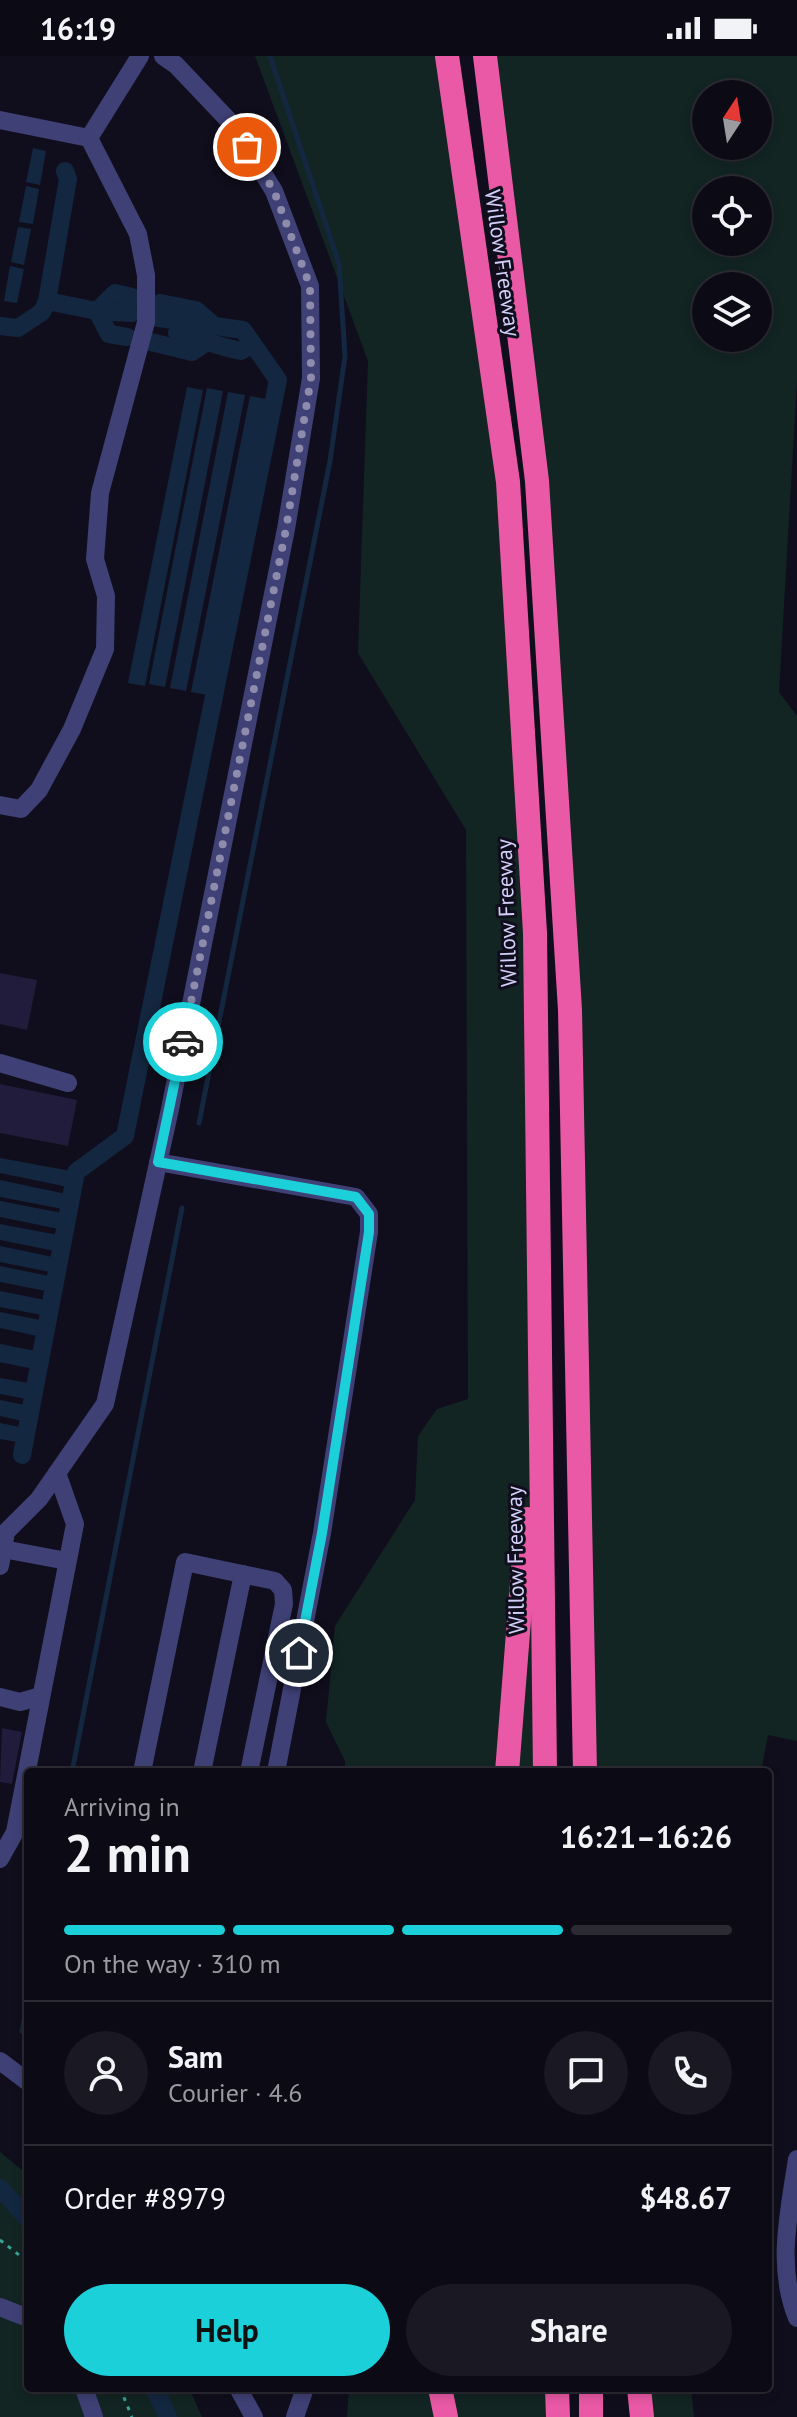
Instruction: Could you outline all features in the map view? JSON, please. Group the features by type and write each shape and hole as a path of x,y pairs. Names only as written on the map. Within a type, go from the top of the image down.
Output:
{"highway":[{"name":"Willow Freeway","path":"447,56 508,482 535,933 545,1768"},
{"name":"Willow Freeway","path":"485,56 537,481 570,1010 588,1768"},
{"path":"507,1768 538,1377"},
{"path":"441,2392 446,2417"},
{"path":"557,2392 558,2417"},
{"path":"591,2392 591,2417"},
{"path":"639,2392 642,2417"}],"street":[{"path":"89,138 140,56"},
{"path":"67,1561 2,1544 39,1499 105,1404 158,1162 286,529 311,378 310,286 274,191 233,125 176,65 163,56"},
{"path":"0,120 89,138"},
{"path":"0,805 21,809 39,790 72,729 105,649 106,596 95,559 100,493 146,322 146,275 138,234 89,138"},
{"path":"0,1063 68,1083"},
{"path":"158,1162 356,1197 369,1214 369,1232 322,1533 277,1768"},
{"path":"31,1768 41,1696 75,1524 57,1473"},
{"path":"143,1768 185,1562 275,1581 283,1590 284,1604 250,1768"},
{"path":"203,1768 243,1574"},
{"path":"0,1697 20,1702 41,1696"},
{"path":"0,1859 22,1832"},
{"path":"0,2061 24,2079"},
{"path":"797,2159 784,2248 790,2299 797,2318"},
{"path":"0,2307 24,2316"},
{"path":"85,2392 94,2417"},
{"path":"240,2392 254,2417"},
{"path":"295,2417 304,2392"}],"path":[{"path":"0,2240 24,2259"},
{"path":"122,2392 132,2417"}],"green space":[{"path":"255,56 447,56 508,482 535,933 545,1768 345,1768 345,1761 326,1722 335,1626 415,1500 418,1436 437,1409 468,1399 466,830 358,653 368,361"},
{"path":"485,56 797,56 797,380 779,692 797,716 797,1741 768,1735 762,1768 590,1768 570,1010 537,481"},
{"path":"0,2152 24,2172 24,2392 191,2392 202,2417 0,2417"},
{"path":"349,2392 557,2392 558,2417 347,2417"},
{"path":"639,2392 691,2392 694,2417 642,2417"}],"water":[{"path":"33,148 46,151 40,185 26,182"},
{"path":"26,186 39,189 33,224 19,222"},
{"path":"18,227 31,229 24,265 11,262"},
{"path":"10,266 24,269 17,303 4,301"},
{"path":"187,387 203,390 145,686 128,683"},
{"path":"207,388 223,391 165,687 149,684"},
{"path":"228,392 245,395 186,691 170,688"},
{"path":"250,396 266,399 208,695 191,692"},
{"path":"0,1158 71,1171 68,1187 0,1173"},
{"path":"0,1180 66,1194 63,1209 0,1197"},
{"path":"0,1201 62,1213 59,1229 0,1217"},
{"path":"0,1224 58,1235 55,1251 0,1240"},
{"path":"0,1246 53,1257 50,1272 0,1262"},
{"path":"0,1266 49,1276 46,1291 0,1282"},
{"path":"0,1291 45,1300 42,1315 0,1307"},
{"path":"0,1312 40,1320 37,1336 0,1328"},
{"path":"0,1378 29,1383 26,1399 0,1394"},
{"path":"0,1400 25,1405 22,1421 0,1416"},
{"path":"0,1423 20,1427 18,1442 0,1439"}],"building":[{"path":"0,973 37,980 27,1030 0,1024"},
{"path":"0,1084 77,1100 68,1146 0,1133"},
{"path":"2,1728 22,1732 12,1784 0,1782"}],"waterway":[{"path":"199,1123 330,461 345,356 339,264 270,56"},
{"path":"47,301 68,179 65,171"},
{"path":"97,311 115,293 132,297"},
{"path":"0,326 18,328 42,312 47,301 97,311 132,313"},
{"path":"160,303 196,310 211,323"},
{"path":"97,311 109,334 127,337"},
{"path":"22,1455 76,1172 125,1136 278,380 243,330 152,317"},
{"path":"177,333 241,351 252,344"},
{"path":"147,341 192,352 204,344"},
{"path":"73,1768 182,1208"},
{"path":"0,1353 40,1361"},
{"path":"22,2031 24,2021"},
{"path":"0,2188 24,2215"},
{"path":"156,2392 168,2417"}],"way so far":[{"path":"183,1042 286,529 311,378 310,286 274,191 247,147"}],"route":[{"path":"183,1042 158,1162 356,1197 369,1214 369,1232 322,1533 299,1653"}]}
